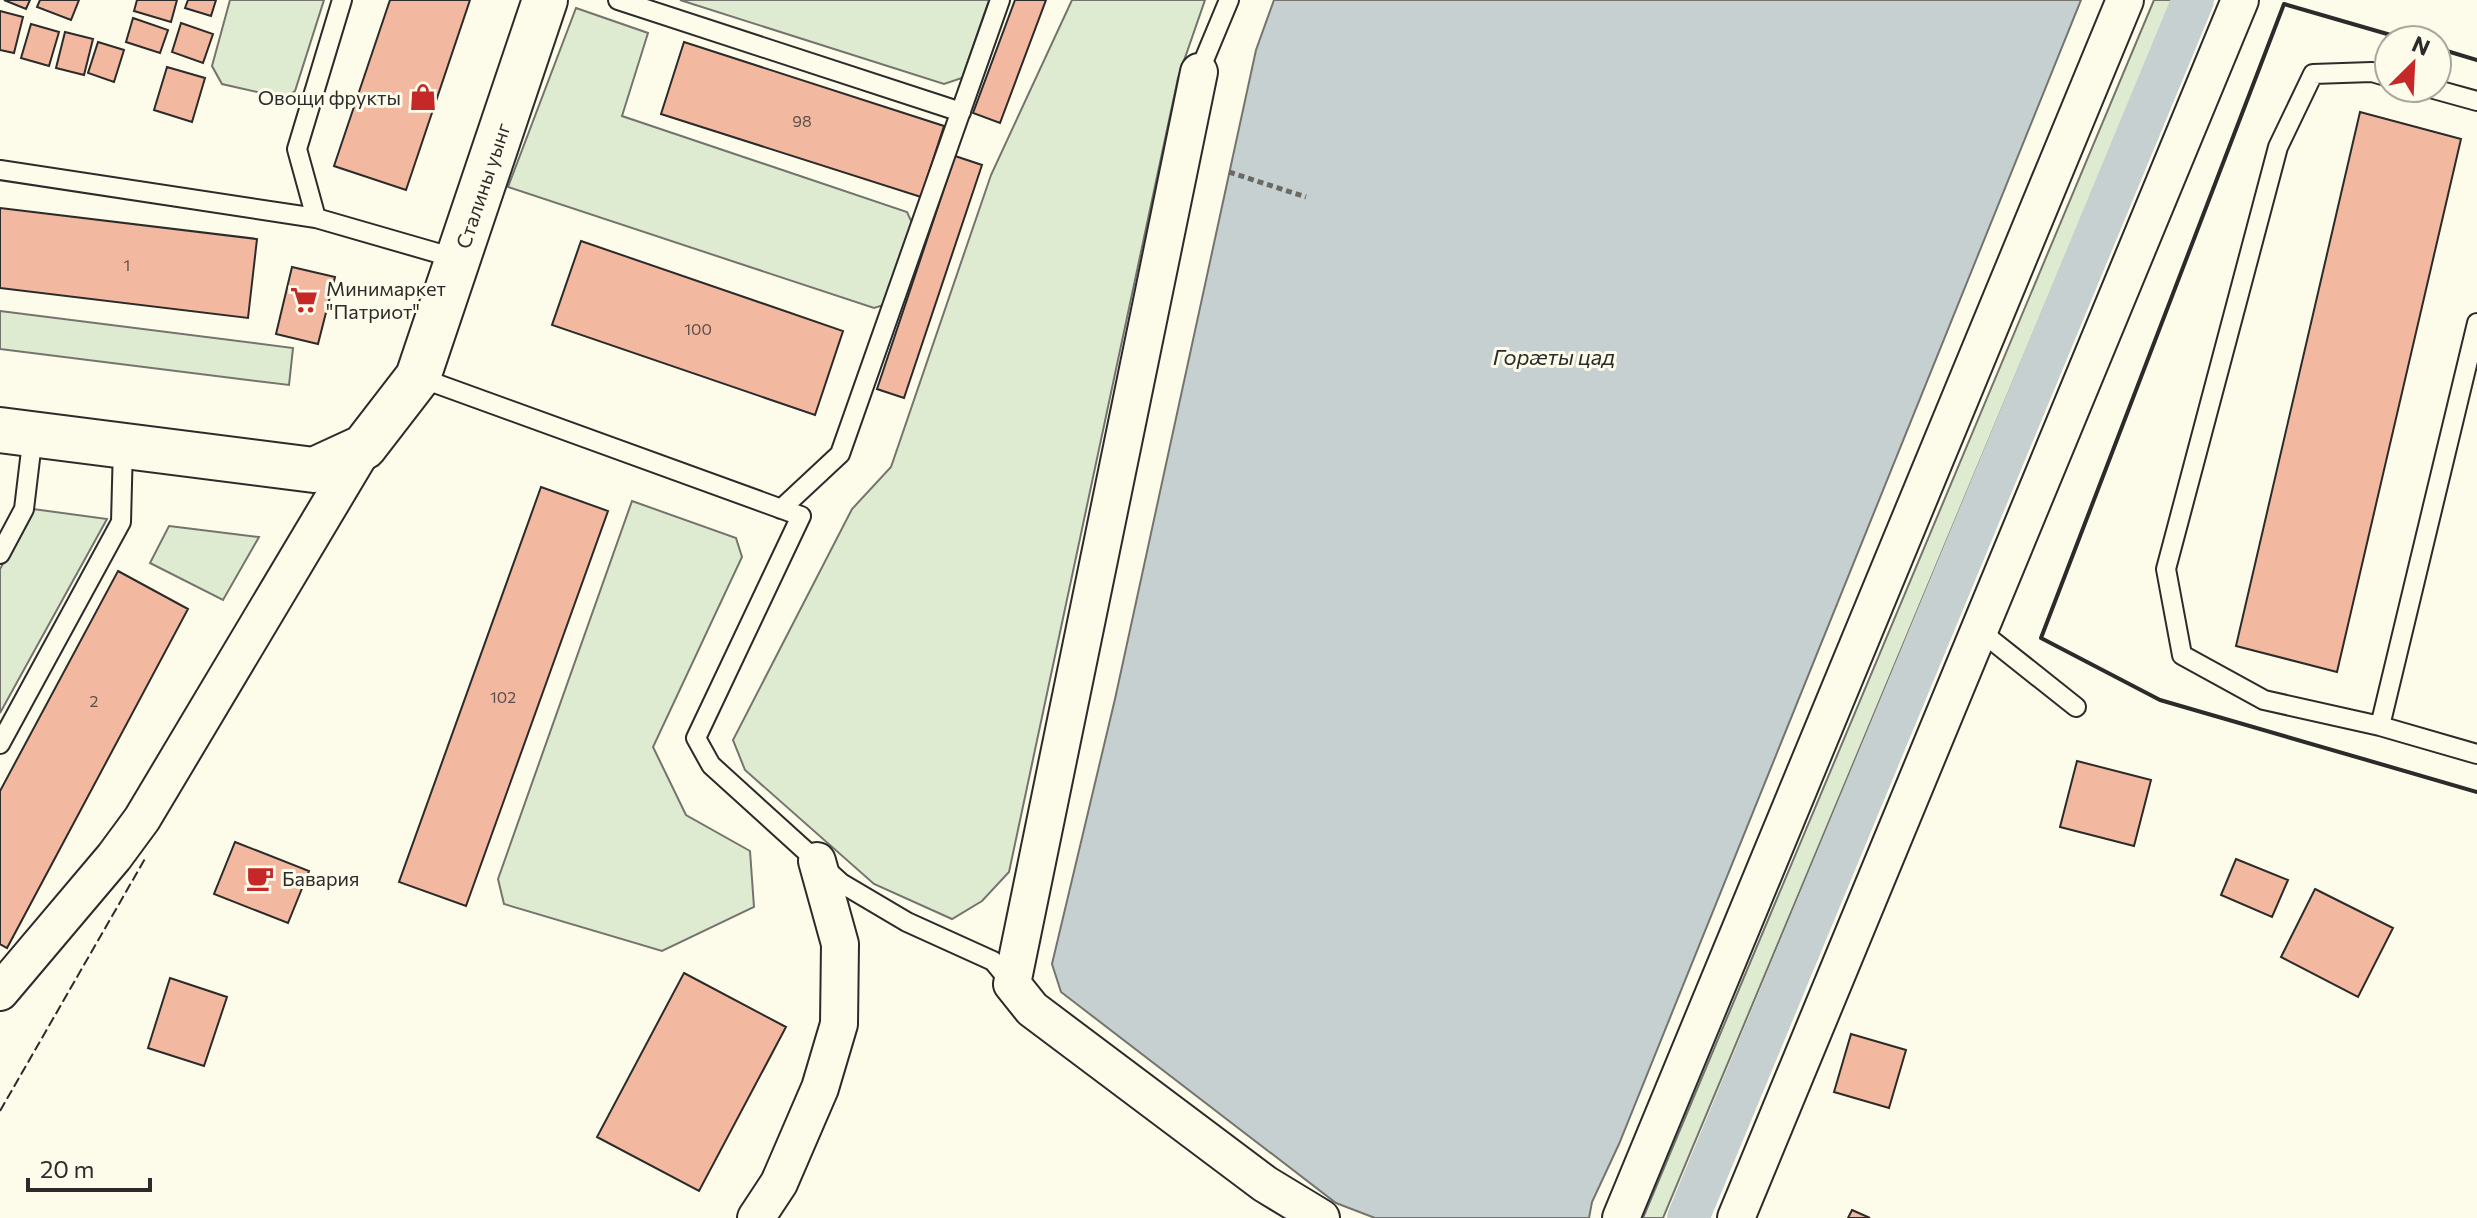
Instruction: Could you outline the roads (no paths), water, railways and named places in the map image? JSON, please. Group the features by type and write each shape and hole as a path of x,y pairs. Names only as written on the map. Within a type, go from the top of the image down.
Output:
{"street":[{"name":"Сталины уынг","path":"364,447 418,377 545,0"},
{"path":"1621,1218 2125,0"},
{"path":"1736,1218 2240,0"},
{"path":"1199,72 1012,984 1032,1009 1265,1184 1321,1218"},
{"path":"16,432 314,470 364,447"},
{"path":"0,992 114,857 142,819 364,447"},
{"path":"756,1218 779,1183 820,1088 839,1024 840,944 817,861"}],"lane":[{"path":"316,218 297,149 342,0"},
{"path":"618,0 961,112"},
{"path":"781,509 840,454 1000,0"},
{"path":"1199,72 1229,0"},
{"path":"2373,72 2313,74 2278,147 2166,569 2182,655 2264,700 2380,726 2477,754"},
{"path":"2453,94 2477,101"},
{"path":"0,170 316,218 458,259"},
{"path":"2380,726 2477,323"},
{"path":"418,377 801,516 696,738 711,765 841,883 907,922 993,961 1012,984"},
{"path":"0,554 24,509 16,432"},
{"path":"0,744 121,522 123,446"},
{"path":"1979,630 2076,707"}],"water":[{"name":"Горӕты цад","path":"1274,0 2081,0 1619,1144 1592,1202 1589,1218 1375,1218 1336,1203 1061,992 1052,964 1115,699 1256,50"}],"waterway":[{"path":"1688,1218 2193,0"}],"place":[{"name":"Овощи фрукты","path":"423,97"},
{"name":"Минимаркет \"Патриот\"","path":"304,300"},
{"name":"Бавария","path":"260,878"}]}
